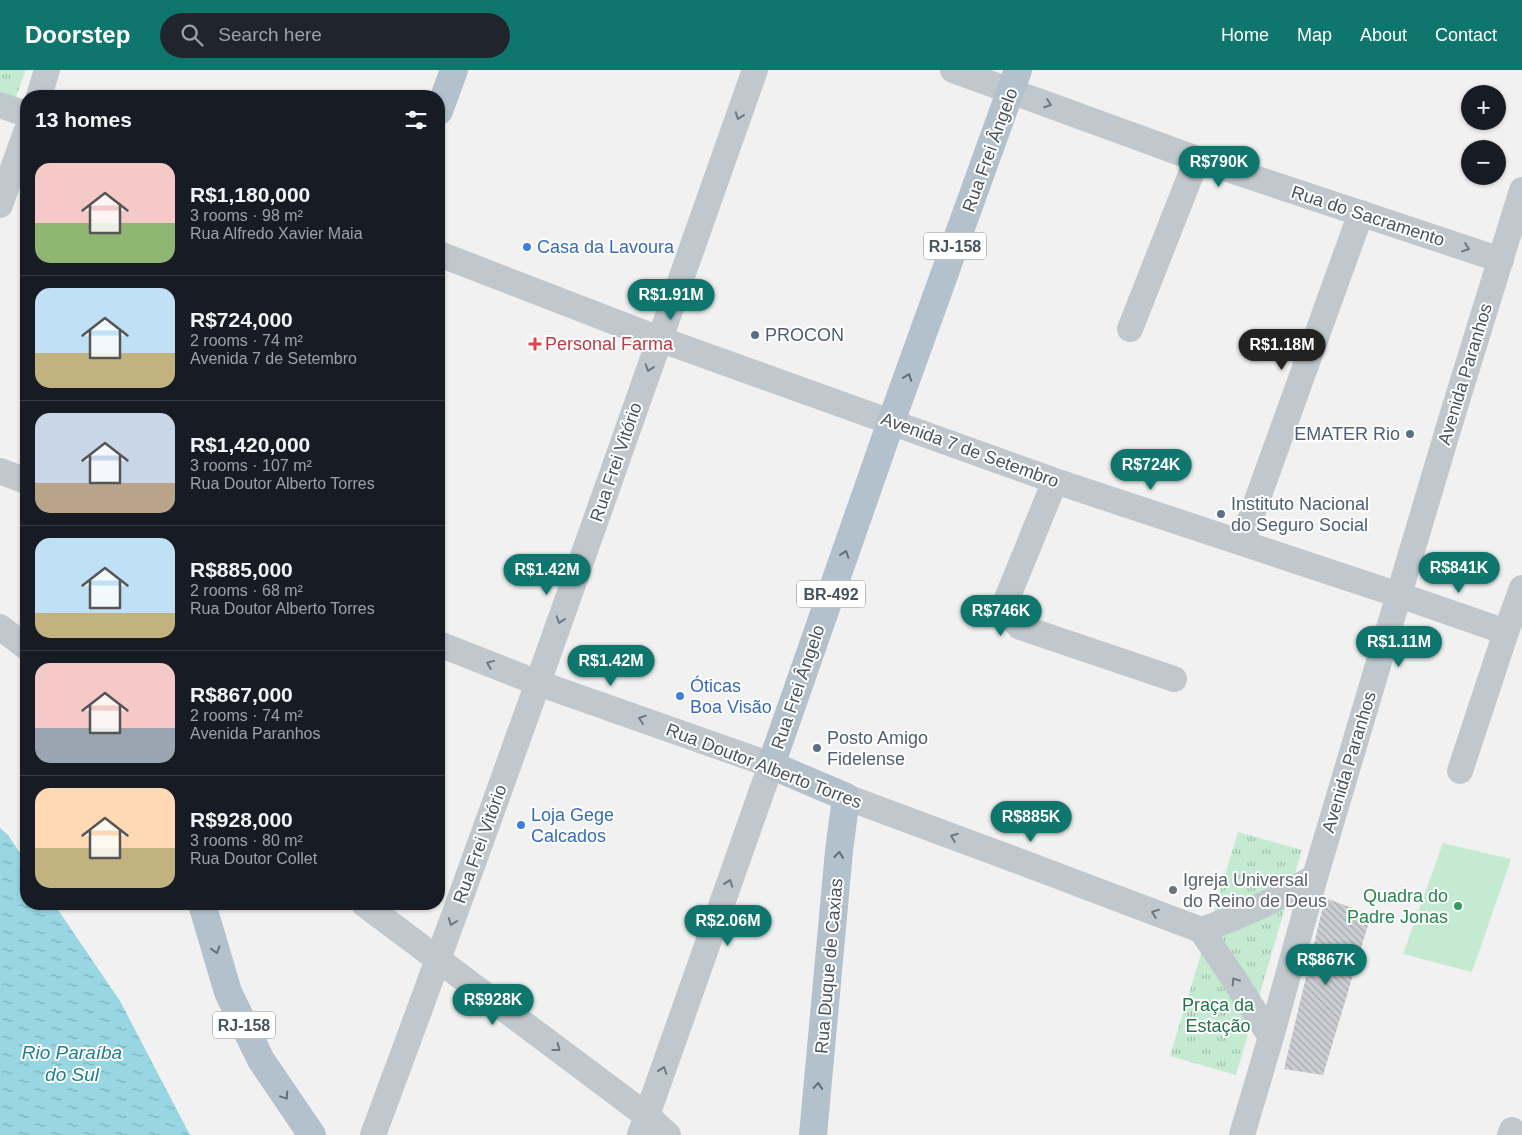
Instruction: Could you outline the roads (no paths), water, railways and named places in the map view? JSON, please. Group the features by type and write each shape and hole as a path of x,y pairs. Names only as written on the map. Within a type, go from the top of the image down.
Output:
{"main road":[{"path":"445,95 454,70"},
{"name":"Rua Frei Ângelo","path":"771,765 891,422 1015,80"},
{"name":"Rua Doutor Alberto Torres","path":"771,765 846,797"},
{"name":"Rua Duque de Caxias","path":"813,1135 839,851 846,797"},
{"name":"RJ-158","path":"204,910 228,992 261,1060 312,1135"}],"street":[{"path":"41,90 48,70"},
{"name":"Rua Frei Vitório","path":"373,1135 439,960 755,70"},
{"name":"Rua do Sacramento","path":"953,70 1015,80 1197,159 1501,260"},
{"path":"0,105 20,112"},
{"path":"0,206 20,149"},
{"path":"1130,329 1197,159"},
{"name":"Avenida Paranhos","path":"1242,1135 1315,877 1450,423 1522,190"},
{"path":"1242,542 1361,213"},
{"name":"Avenida 7 de Setembro","path":"445,256 659,339 1055,481 1242,542 1506,632"},
{"path":"0,471 20,479"},
{"path":"1055,481 1006,601 1010,616 1020,627 1174,679"},
{"path":"1460,771 1522,588"},
{"path":"0,627 20,642"},
{"name":"Rua Doutor Alberto Torres","path":"445,646 538,683 771,765"},
{"name":"Rua Frei Ângelo","path":"643,1125 771,765"},
{"name":"Rua Doutor Alberto Torres","path":"846,797 1201,930"},
{"path":"1271,1037 1201,930 1260,908 1315,877"},
{"path":"372,910 439,960 643,1125 668,1135"}],"water":[{"name":"Rio Paraíba do Sul","path":"0,828 8,835 20,853 20,910 58,910 120,1001 190,1135 0,1135"}],"place":[{"name":"Casa da Lavoura","path":"527,247"},
{"name":"PROCON","path":"755,335"},
{"name":"Personal Farma","path":"535,344"},
{"name":"EMATER Rio","path":"1410,434"},
{"name":"Instituto Nacional do Seguro Social","path":"1221,514"},
{"name":"Óticas Boa Visão","path":"680,696"},
{"name":"Posto Amigo Fidelense","path":"817,748"},
{"name":"Loja Gege Calcados","path":"521,825"},
{"name":"Igreja Universal do Reino de Deus","path":"1173,890"},
{"name":"Quadra do Padre Jonas","path":"1458,906"}],"park label":[{"name":"Praça da Estação","path":"1218,1015"}]}
